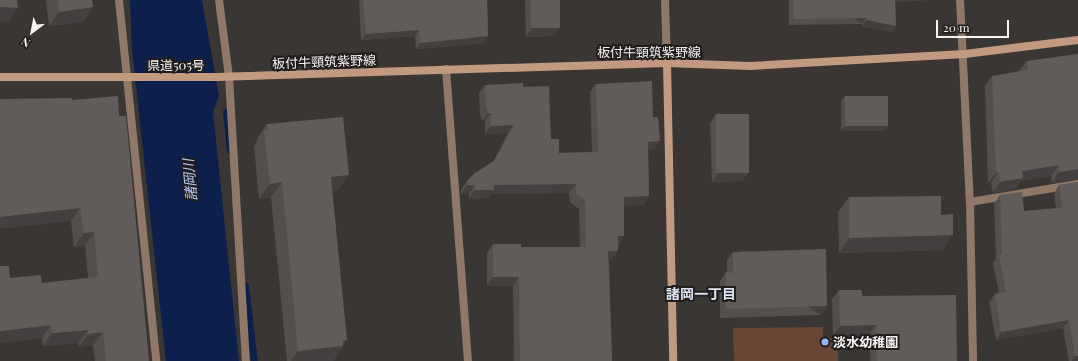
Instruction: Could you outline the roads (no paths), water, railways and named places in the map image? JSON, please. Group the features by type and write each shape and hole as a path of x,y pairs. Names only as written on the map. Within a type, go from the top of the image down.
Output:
{"main road":[{"name":"板付牛頸筑紫野線","path":"218,77 667,63 750,66 965,54 1078,40"},
{"path":"667,63 673,361"},
{"name":"県道505号","path":"0,77 218,77"}],"street":[{"path":"119,0 130,78 156,361"},
{"path":"219,0 229,77 246,361"},
{"path":"665,0 667,63"},
{"path":"960,0 965,54 973,361"},
{"path":"446,69 468,361"},
{"path":"970,202 1078,184"}],"water":[{"name":"諸岡川","path":"130,0 202,0 219,96 213,112 239,361 166,361 132,49"}],"waterway":[{"path":"226,112 230,150"},
{"path":"245,286 254,361"}],"place":[{"name":"淡水幼稚園","path":"825,342"}],"district":[{"name":"諸岡一丁目","path":"701,294"}]}
